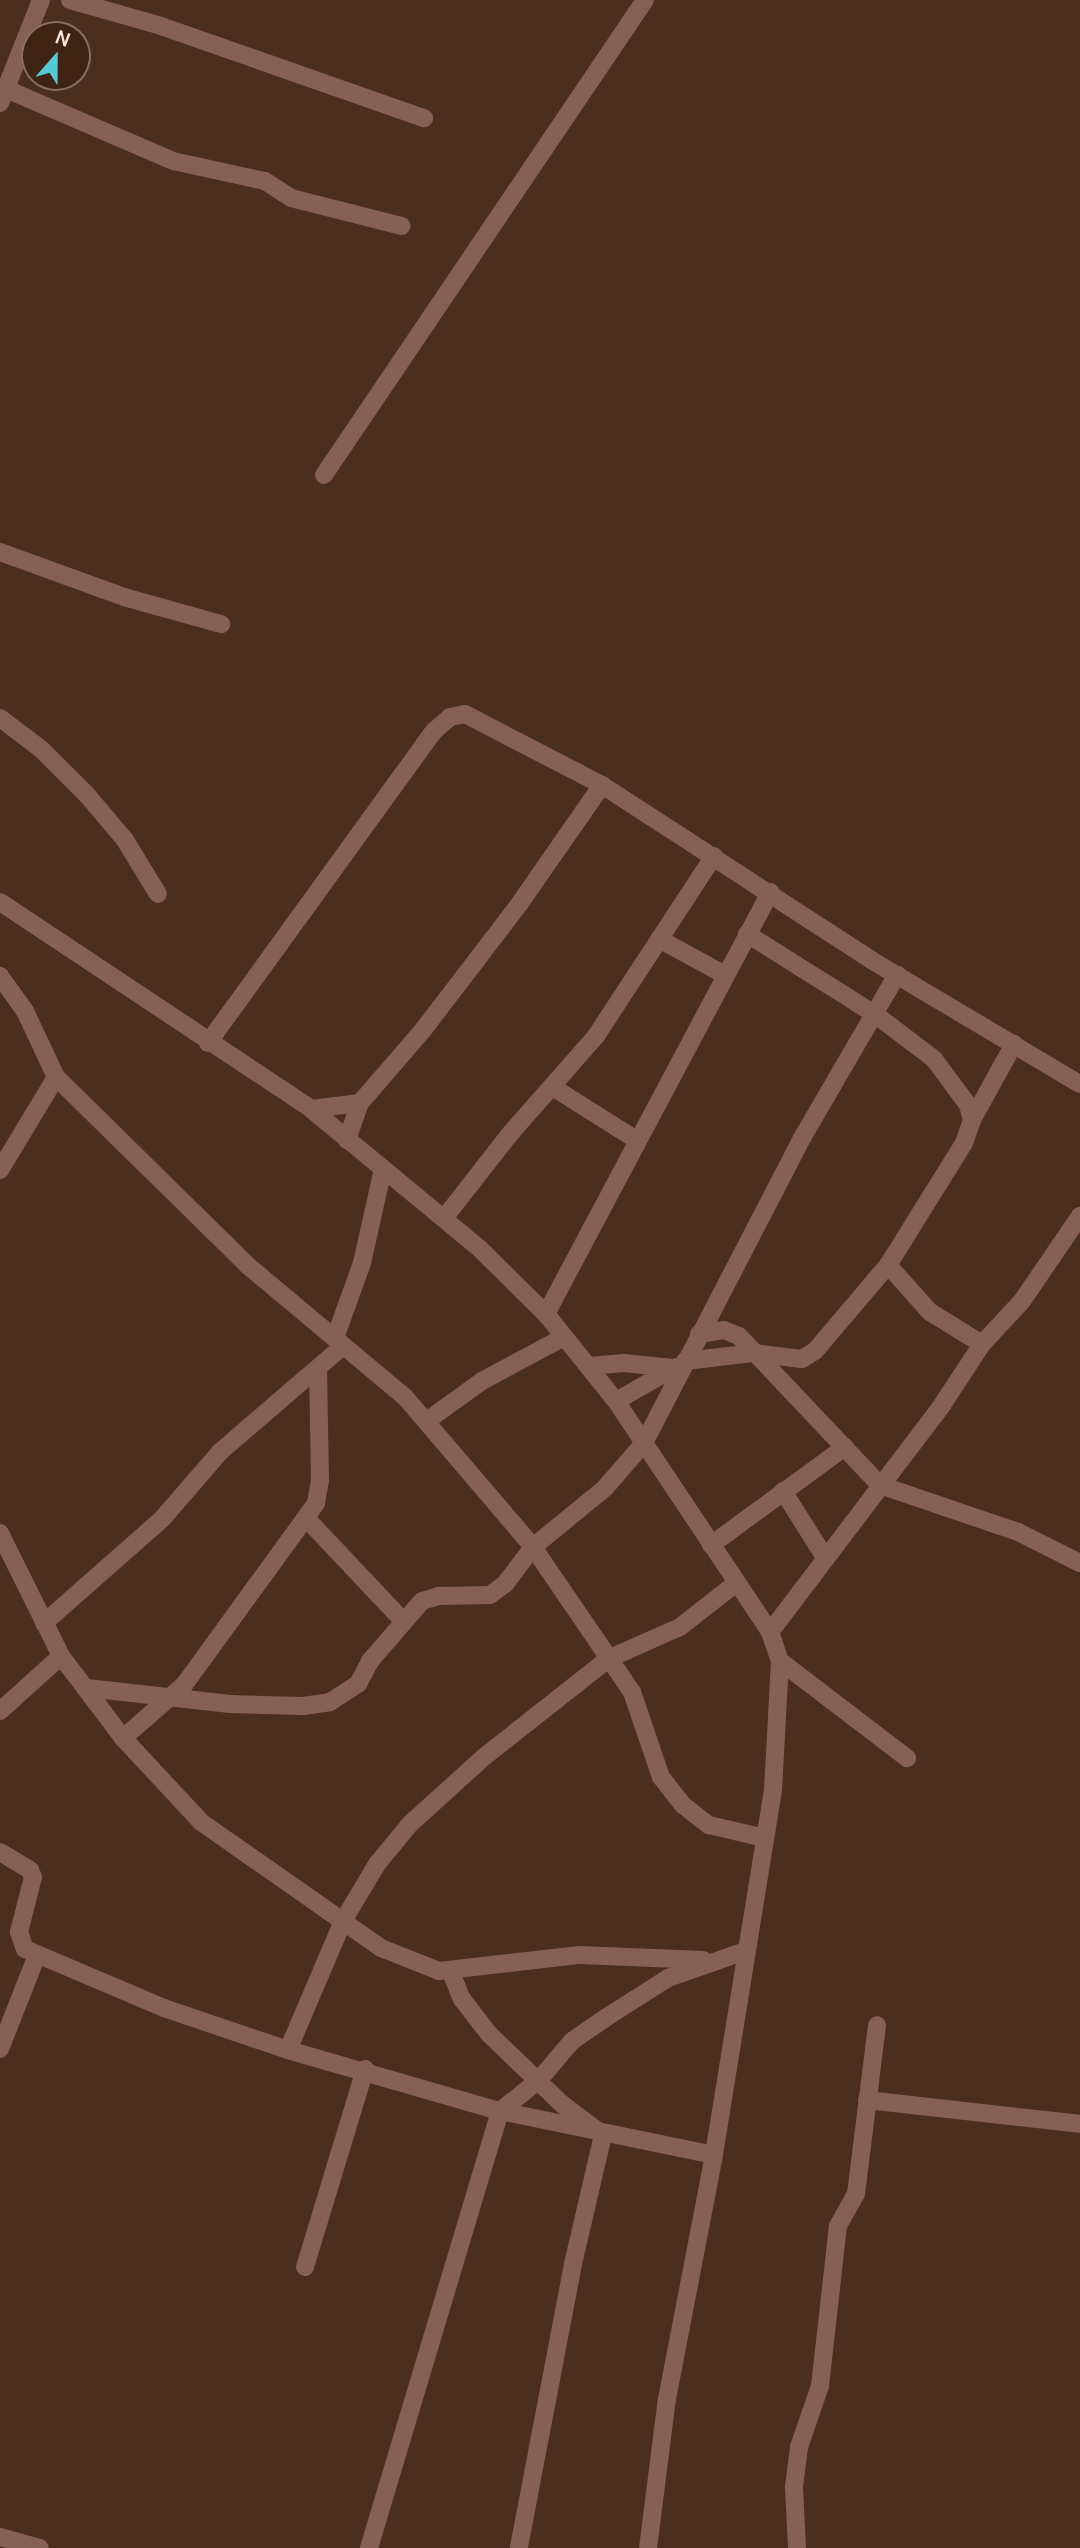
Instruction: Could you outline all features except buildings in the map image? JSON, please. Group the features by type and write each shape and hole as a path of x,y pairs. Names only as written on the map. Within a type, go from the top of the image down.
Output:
{"street":[{"path":"41,0 1,99 173,161 265,181 291,198 402,226"},
{"path":"71,0 158,25 424,118"},
{"path":"324,475 645,0"},
{"path":"0,552 149,605 220,624"},
{"path":"208,1043 411,762 450,716 466,714 484,721 602,785 897,975 1080,1084"},
{"path":"0,718 41,749 87,795 125,840 158,894"},
{"path":"348,1140 360,1103 488,945 602,785"},
{"path":"445,1217 509,1135 554,1088 596,1036 714,856"},
{"path":"546,1314 770,892"},
{"path":"0,901 208,1043 311,1109 445,1217 546,1314 589,1366 616,1401 735,1584 770,1632 780,1661 779,1725 765,1838 714,2155 667,2398 648,2548"},
{"path":"747,934 876,1015 941,1065 968,1105 972,1120"},
{"path":"659,939 725,975"},
{"path":"88,1688 131,1690 169,1700 303,1706 330,1702 358,1685 370,1661 422,1601 438,1596 490,1595 518,1571 533,1547 605,1488 644,1443 680,1365 802,1138 897,975"},
{"path":"0,976 25,1011 56,1077 247,1265 428,1420 533,1547 639,1703 661,1777 683,1805 709,1825 765,1838"},
{"path":"589,1366 624,1363 680,1365 753,1353 787,1359 815,1351 888,1265 953,1164 972,1120 1014,1044"},
{"path":"0,1170 56,1077"},
{"path":"554,1088 638,1141"},
{"path":"311,1109 360,1103"},
{"path":"44,1623 162,1520 221,1451 318,1370 339,1342 345,1310 373,1223 383,1169"},
{"path":"770,1632 982,1344 1022,1301 1080,1216"},
{"path":"888,1265 930,1312 982,1344"},
{"path":"319,1324 345,1310"},
{"path":"699,1334 731,1332 880,1485 1018,1532 1080,1563"},
{"path":"428,1420 482,1381 564,1338"},
{"path":"616,1401 680,1365"},
{"path":"124,1738 169,1700 195,1672 221,1630 307,1518 320,1494 318,1370"},
{"path":"711,1545 845,1447"},
{"path":"783,1490 826,1559"},
{"path":"307,1518 404,1622"},
{"path":"0,1533 61,1656 124,1738 201,1822 343,1921 410,1963 450,1970 580,1955 716,1961"},
{"path":"288,2050 343,1921 377,1864 429,1805 608,1659 680,1627 735,1584"},
{"path":"0,1711 61,1656"},
{"path":"780,1661 907,1758"},
{"path":"0,1852 30,1870 33,1886 19,1932 25,1949 37,1955 164,2008 288,2050 365,2069 500,2111 603,2136 714,2155"},
{"path":"369,2548 500,2111 539,2080 572,2042 607,2017 668,1978 745,1951"},
{"path":"0,2047 37,1955"},
{"path":"450,1970 462,1999 489,2034 603,2136"},
{"path":"797,2548 794,2487 799,2447 818,2396 838,2226 856,2194 877,2025"},
{"path":"305,2267 365,2069"},
{"path":"867,2100 1080,2124"},
{"path":"519,2548 573,2264 603,2136"},
{"path":"0,2537 40,2548"}]}
